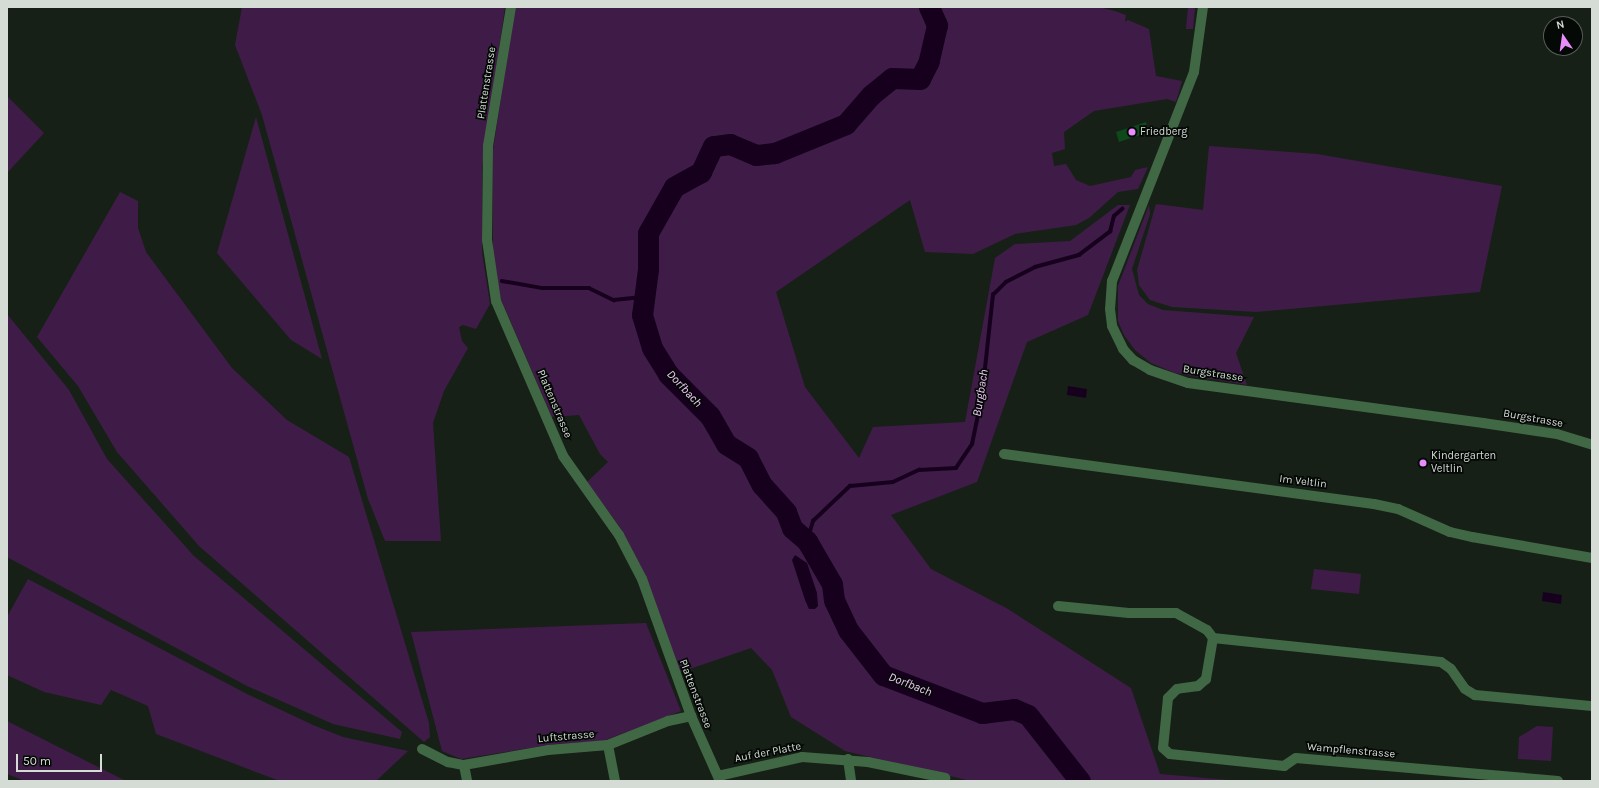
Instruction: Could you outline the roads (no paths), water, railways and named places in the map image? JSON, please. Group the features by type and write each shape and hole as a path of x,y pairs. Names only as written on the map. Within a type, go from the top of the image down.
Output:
{"street":[{"name":"Plattenstrasse","path":"511,7 488,159 486,240 496,301 563,456 619,535 642,580 691,716 719,778"},
{"name":"Burgstrasse","path":"1203,7 1194,72 1112,281 1110,309 1112,326 1128,354 1150,370 1188,383 1558,434 1592,445"},
{"name":"Im Veltlin","path":"1004,454 1374,504 1398,509 1450,532 1472,538 1592,558"},
{"path":"1058,606 1129,613 1176,613 1207,630 1213,638 1442,662 1451,669 1465,689 1475,695 1592,706"},
{"name":"Wampflenstrasse","path":"1213,638 1206,679 1198,686 1177,689 1168,698 1163,748 1170,754 1284,766 1296,758 1558,781"},
{"name":"Luftstrasse","path":"464,765 548,750 608,745 668,721 691,716"},
{"path":"608,745 614,781"},
{"path":"422,749 448,762 464,765 467,781"},
{"name":"Auf der Platte","path":"719,778 802,757 848,759 945,778"},
{"path":"848,759 851,781"}],"waterway":[{"name":"Dorfbach","path":"929,7 937,25 929,61 920,79 892,78 871,95 846,124 775,153 756,155 730,144 713,146 701,172 674,187 648,233 648,269 642,315 652,348 668,374 710,416 726,444 748,458 762,485 786,512 792,528 807,541 832,584 834,600 848,630 883,675 982,713 1014,709 1028,715 1080,781"},
{"name":"Burgbach","path":"807,541 813,521 850,486 893,482 919,470 956,468 972,444 982,396 993,295 1006,282 1035,267 1079,255 1110,232 1114,216 1122,209"},
{"path":"502,281 542,288 589,288 614,300 644,297"}],"place":[{"name":"Friedberg","path":"1132,132"},
{"name":"Kindergarten Veltlin","path":"1423,463"}]}
